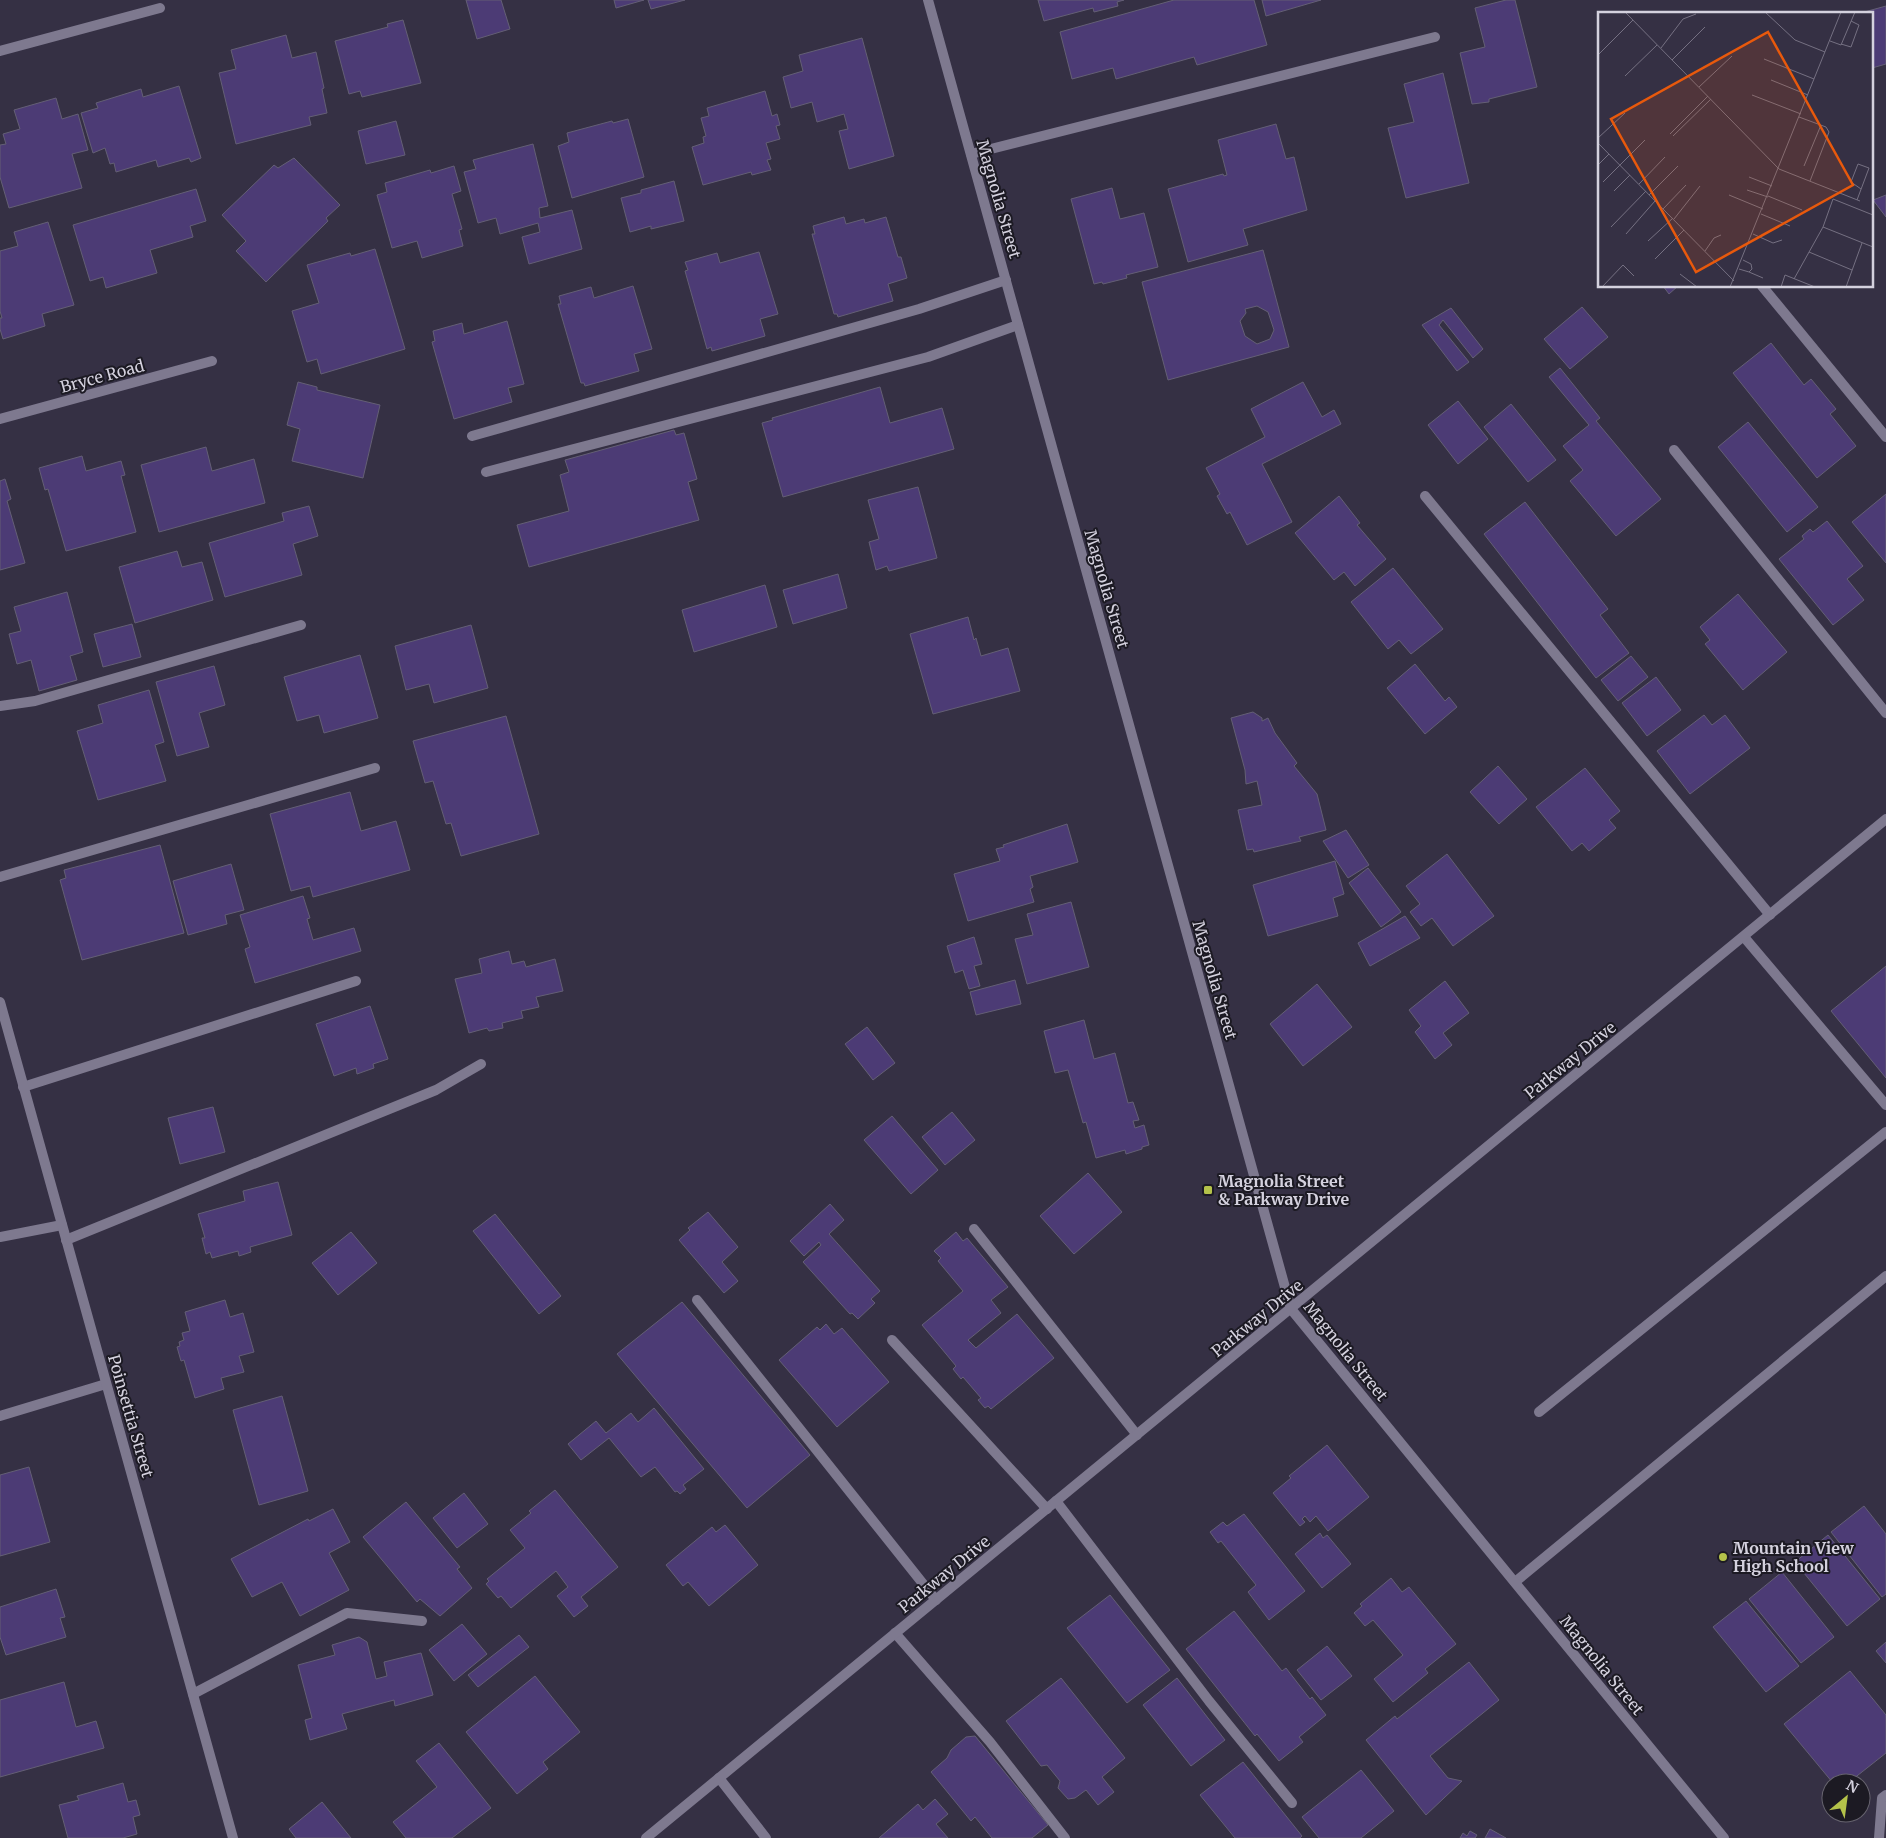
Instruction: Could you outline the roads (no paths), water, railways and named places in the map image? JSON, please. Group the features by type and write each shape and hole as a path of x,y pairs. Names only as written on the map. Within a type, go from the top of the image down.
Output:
{"street":[{"name":"Magnolia Street","path":"928,0 1291,1309 1724,1838"},
{"path":"0,51 160,8"},
{"path":"970,154 1435,37"},
{"path":"472,436 919,309 1006,280"},
{"path":"1764,288 1886,437"},
{"path":"486,472 928,356 1018,325"},
{"name":"Bryce Road","path":"0,419 212,361"},
{"path":"1674,450 1886,713"},
{"path":"1425,496 1770,915"},
{"path":"0,706 35,701 301,625"},
{"path":"0,877 375,768"},
{"name":"Parkway Drive","path":"646,1838 1886,819"},
{"path":"1744,936 1886,1105"},
{"path":"23,1087 356,981"},
{"name":"Poinsettia Street","path":"0,1002 233,1838"},
{"path":"66,1240 436,1090 480,1064"},
{"path":"1539,1412 1886,1132"},
{"path":"0,1237 62,1225"},
{"path":"974,1229 1137,1435"},
{"path":"1515,1582 1886,1276"},
{"path":"697,1300 936,1600"},
{"path":"892,1340 1047,1509"},
{"path":"0,1416 106,1384"},
{"path":"1056,1501 1209,1701 1292,1803"},
{"path":"193,1694 347,1613 422,1621"},
{"path":"895,1633 990,1742 1065,1838"},
{"path":"719,1778 766,1838"},
{"path":"1879,1838 1882,1798 1886,1795"}],"place":[{"name":"Magnolia Street & Parkway Drive","path":"1208,1190"},
{"name":"Mountain View High School","path":"1723,1557"}]}
